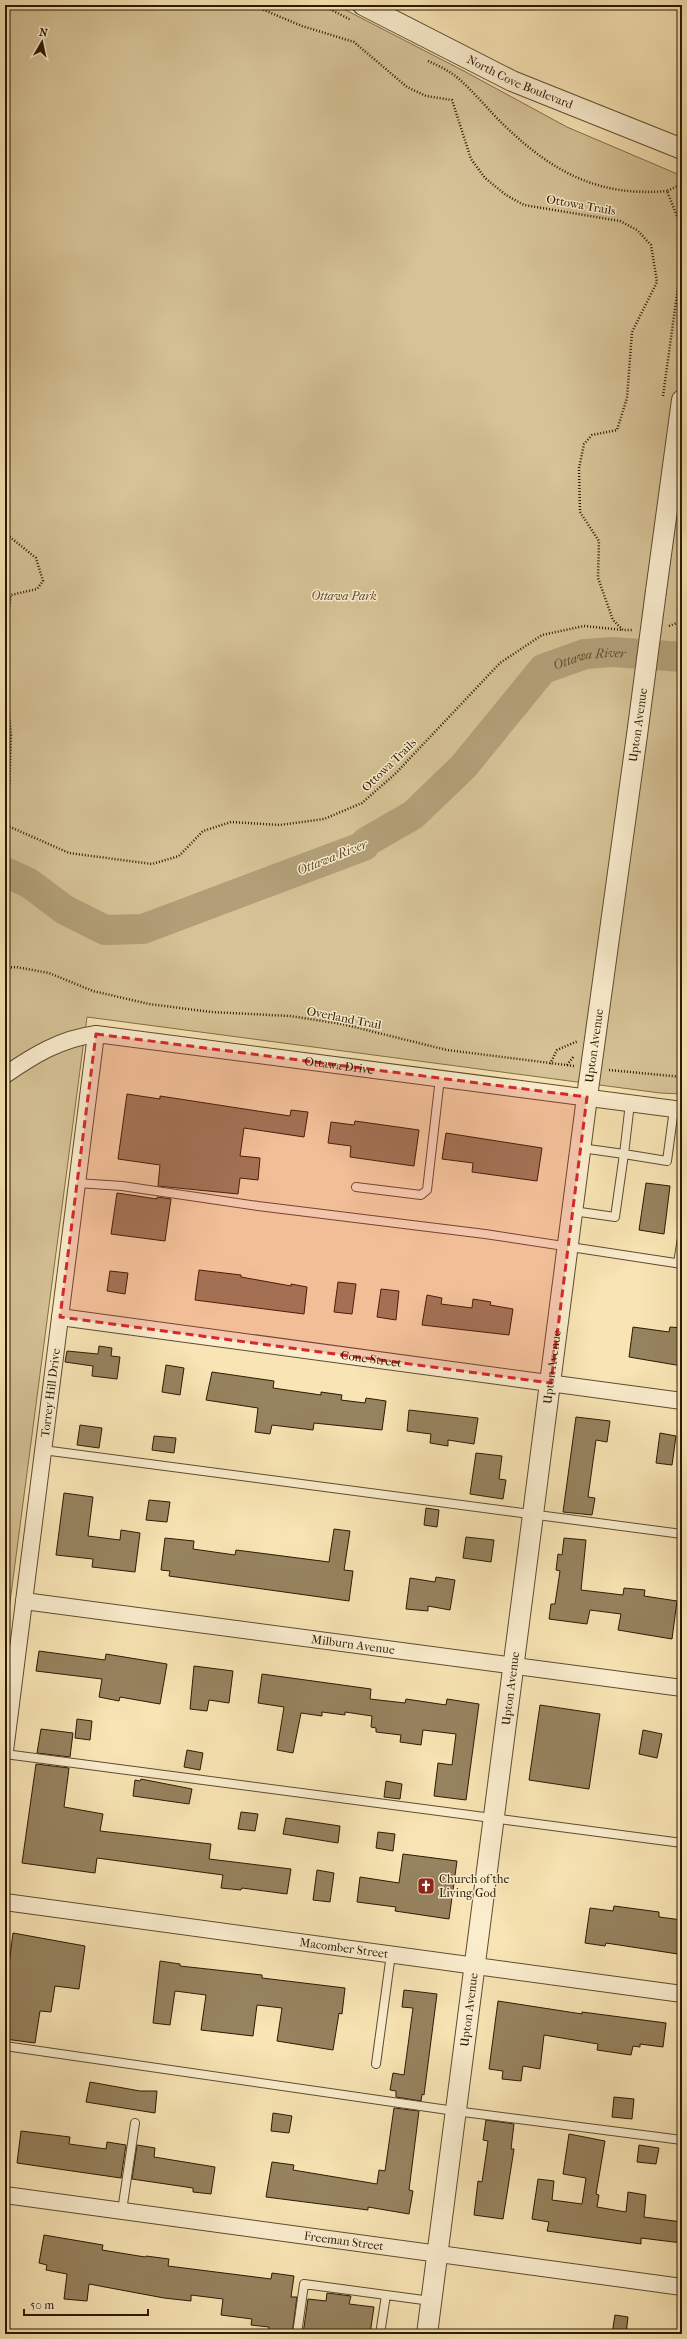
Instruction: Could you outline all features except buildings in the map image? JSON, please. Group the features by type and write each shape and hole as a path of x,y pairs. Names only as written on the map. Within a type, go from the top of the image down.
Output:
{"street":[{"name":"North Cove Boulevard","path":"359,13 512,81 682,149"},
{"name":"Upton Avenue","path":"427,2334 587,1097 656,591 677,475 682,400"},
{"name":"Ottawa Drive","path":"5,1075 52,1046 74,1037 96,1034 678,1110"},
{"name":"Torrey Hill Drive","path":"5,1752 96,1034"},
{"name":"Cone Street","path":"60,1317 682,1401"},
{"name":"Milburn Avenue","path":"24,1601 682,1688"},
{"name":"Macomber Street","path":"5,1902 682,1994"},
{"name":"Freeman Street","path":"5,2195 682,2287"}],"lane":[{"path":"356,1187 421,1195 427,1190 440,1078"},
{"path":"573,1211 615,1217 630,1103"},
{"path":"581,1148 667,1161 678,1110"},
{"path":"77,1183 122,1186 568,1246 680,1264 682,1238"},
{"path":"43,1450 682,1534"},
{"path":"5,1752 682,1843"},
{"path":"376,2064 391,1954"},
{"path":"5,2046 455,2111 682,2140"},
{"path":"122,2211 135,2123"},
{"path":"297,2334 304,2284 431,2301"},
{"path":"380,2334 386,2295"}],"path":[{"name":"Ottowa Trails","path":"252,5 302,26 354,42 407,87 426,96 452,100 471,159 485,178 506,195 524,205 620,221 637,230 651,245 657,282 646,308 632,332 625,404 617,430 592,435 584,444 579,468 580,512 599,540 598,578 613,620 623,630"},
{"path":"322,5 359,13"},
{"path":"422,57 459,79 506,128 528,146 563,170 597,186 617,190 667,190 682,184"},
{"path":"667,190 682,229"},
{"path":"5,533 36,558 43,581 37,589 11,595 5,631"},
{"path":"663,628 682,621"},
{"name":"Ottowa Trails","path":"5,678 11,735 7,826 69,853 152,864 179,856 203,831 231,822 280,826 324,819 362,804 395,774 500,663 542,635 584,626 637,630"},
{"name":"Overland Trail","path":"5,968 16,966 49,973 93,990 149,1004 211,1012 290,1016 342,1024 447,1050 550,1064 682,1078"},
{"path":"550,1064 557,1050 578,1041"}],"highlighted area":[{"path":"96,1034 587,1097 551,1383 60,1317"}],"green space":[{"name":"Ottawa Park","path":"5,5 336,5 462,70 567,127 682,176 682,1094 660,1093 87,1017 5,1640"}],"waterway":[{"name":"Ottawa River","path":"5,872 29,883 65,910 105,930 143,929 364,846 366,842 413,815 463,767 543,669 585,654 613,652 682,657"}],"place":[{"name":"Church of the Living God","path":"426,1886"}]}
